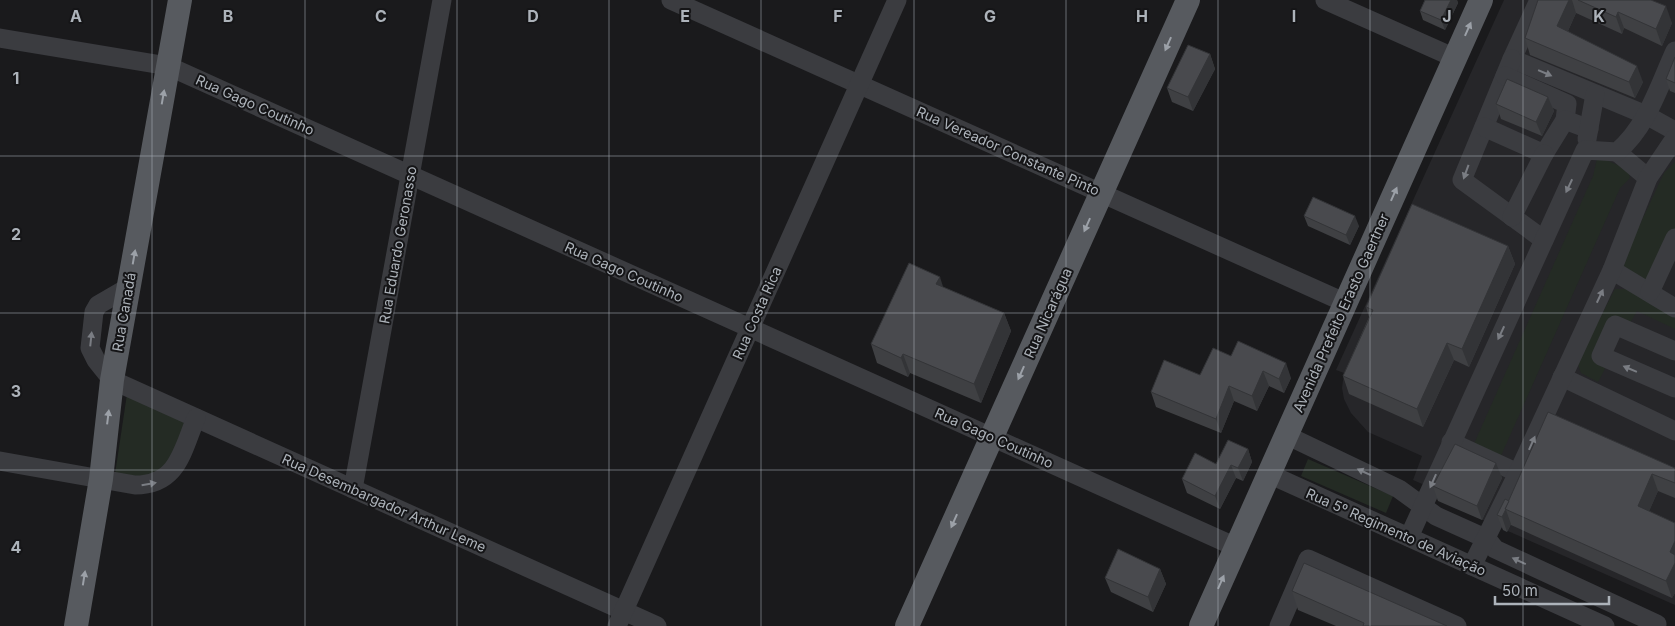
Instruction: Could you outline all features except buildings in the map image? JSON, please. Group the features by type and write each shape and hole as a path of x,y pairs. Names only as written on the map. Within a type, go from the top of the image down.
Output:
{"main road":[{"name":"Rua Canadá","path":"76,626 101,479 112,380 180,0"},
{"name":"Rua Nicarágua","path":"907,626 1188,0"},
{"name":"Avenida Prefeito Erasto Gaertner","path":"1201,626 1481,0"}],"street":[{"name":"Rua Eduardo Geronasso","path":"353,489 442,0"},
{"name":"Rua Vereador Constante Pinto","path":"671,0 1346,303"},
{"name":"Rua Costa Rica","path":"621,619 897,0"},
{"path":"1325,0 1455,58"},
{"path":"1539,0 1508,68 1462,180 1544,240"},
{"name":"Rua Gago Coutinho","path":"0,38 168,66 1236,547"},
{"path":"1617,152 1630,141 1646,115 1675,51"},
{"path":"1508,68 1594,94 1646,115 1675,131"},
{"path":"1508,68 1567,104 1565,120 1544,154 1512,217"},
{"path":"1408,537 1585,150 1594,94"},
{"path":"1565,120 1589,129"},
{"path":"1484,127 1544,154"},
{"path":"1472,566 1487,540 1612,270 1648,178 1675,138"},
{"path":"1585,150 1617,152 1648,178"},
{"path":"1650,292 1675,238"},
{"path":"1612,270 1675,308"},
{"path":"1675,351 1615,325 1601,356 1675,388"},
{"path":"1562,377 1675,431"},
{"name":"Rua Desembargador Arthur Leme","path":"112,380 353,489 621,619 657,626"},
{"path":"0,461 135,485 148,485 160,481 177,465 196,418"},
{"name":"Rua 5º Regimento de Aviação","path":"1286,435 1399,489 1436,516 1487,540 1495,549 1657,624 1656,626"},
{"path":"1451,442 1518,473"},
{"name":"Rua 5º Regimento de Aviação","path":"1269,474 1605,626"},
{"path":"1279,626 1308,559 1457,626"},
{"path":"1586,617 1597,596"}],"shaded area":[{"path":"1504,0 1675,0 1675,605 1433,498 1436,490 1413,480 1422,456 1368,432 1351,413 1344,399 1342,388 1344,373 1336,370"},
{"path":"1602,158 1628,170 1630,178 1620,188 1500,458 1473,446 1593,176 1597,159"},
{"path":"1675,162 1675,232 1650,284 1619,269 1664,173"},
{"path":"1615,289 1627,289 1675,315 1675,329 1637,311 1630,323 1618,318 1606,367 1598,382 1581,373 1577,362"},
{"path":"127,394 185,420 176,448 167,465 152,476 142,479 115,474"},
{"path":"1308,459 1393,496 1386,513 1301,476"}]}
